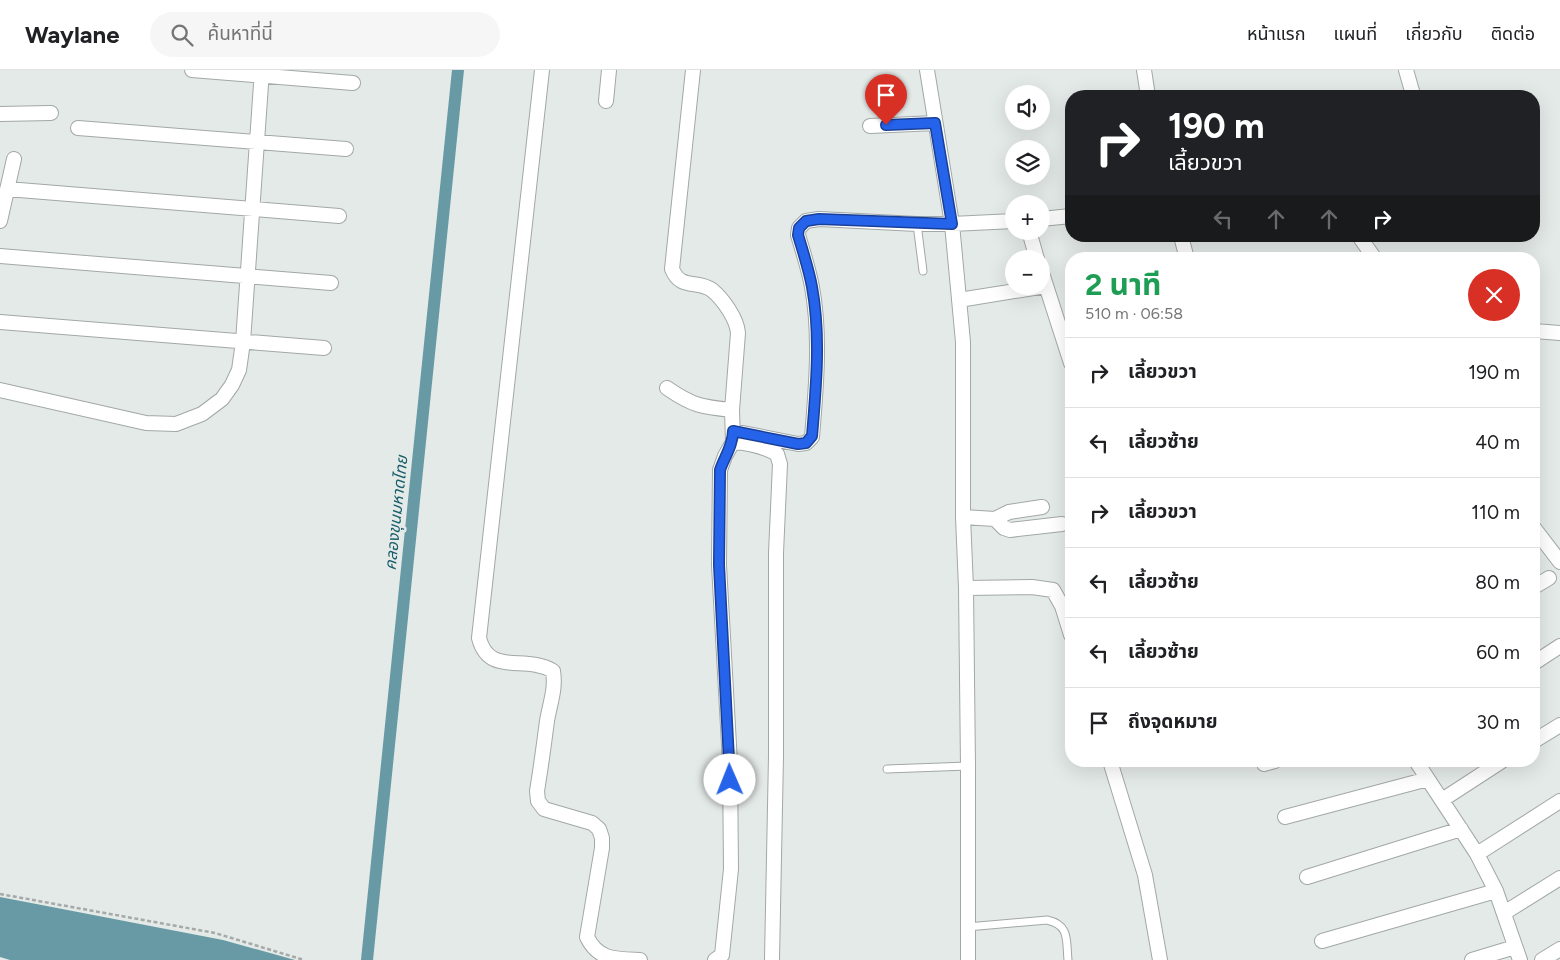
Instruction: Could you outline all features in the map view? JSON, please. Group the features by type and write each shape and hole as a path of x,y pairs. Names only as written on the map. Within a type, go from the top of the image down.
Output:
{"street":[{"path":"192,70 262,73 354,83"},
{"path":"542,70 479,638 482,649 494,660 544,665 553,671 555,681 554,696 548,719 537,791 538,802 544,809 592,824 599,829 602,838 602,848 587,937 591,948 602,958 640,960"},
{"path":"606,101 609,70"},
{"path":"693,70 672,270 676,278 682,282 712,290 734,316 738,324 732,410 733,437 720,470 719,565 730,763 731,869 722,955 715,960"},
{"path":"927,70 952,224 963,342 962,518 966,588 968,960"},
{"path":"1144,70 1147,90"},
{"path":"1406,70 1412,90"},
{"path":"0,390 146,423 176,424 202,414 222,399 232,385 239,370 243,342 262,73"},
{"path":"0,114 51,114"},
{"path":"870,126 935,123"},
{"path":"78,128 346,149"},
{"path":"0,221 14,159"},
{"path":"7,189 339,216"},
{"path":"1050,218 1065,217"},
{"path":"733,437 798,444 806,443 812,436 816,382 816,331 812,288 798,235 799,228 806,221 819,219 917,224 1005,221"},
{"path":"0,256 331,283"},
{"path":"959,300 1005,293"},
{"path":"1049,295 1065,344"},
{"path":"0,322 324,348"},
{"path":"1540,331 1560,333"},
{"path":"667,388 684,400 700,407 732,410"},
{"path":"733,437 745,443 766,448 776,454 780,464 776,553 776,756 772,959"},
{"path":"962,518 995,519 1009,512 1042,507"},
{"path":"995,519 1004,528 1010,530 1062,524"},
{"path":"1540,536 1560,562"},
{"path":"1540,583 1549,578"},
{"path":"966,588 1032,587 1053,590 1065,616"},
{"path":"1540,659 1560,646"},
{"path":"1540,737 1560,725"},
{"path":"1112,767 1145,875 1160,960"},
{"path":"1420,767 1477,854 1496,891 1517,954 1472,960"},
{"path":"1442,800 1493,767"},
{"path":"1285,817 1428,779"},
{"path":"1477,854 1560,801"},
{"path":"1307,877 1461,829"},
{"path":"1504,913 1560,878"},
{"path":"1322,941 1496,891"},
{"path":"1542,960 1560,949"}],"lane":[{"path":"917,224 923,271"},
{"path":"887,769 968,766"},
{"path":"968,927 1047,920 1058,922 1066,930 1068,960"}],"path":[{"path":"0,894 215,933 304,960"}],"water":[{"path":"0,897 223,940 295,960 10,960 0,957"}],"waterway":[{"name":"คลองขุนมหาดไทย","path":"367,960 458,70"}],"route":[{"path":"730,780 719,565 720,470 733,442 733,431 798,444 806,443 812,436 816,382 816,331 812,288 798,235 799,228 806,221 819,219 952,224 935,123 886,125"}]}
